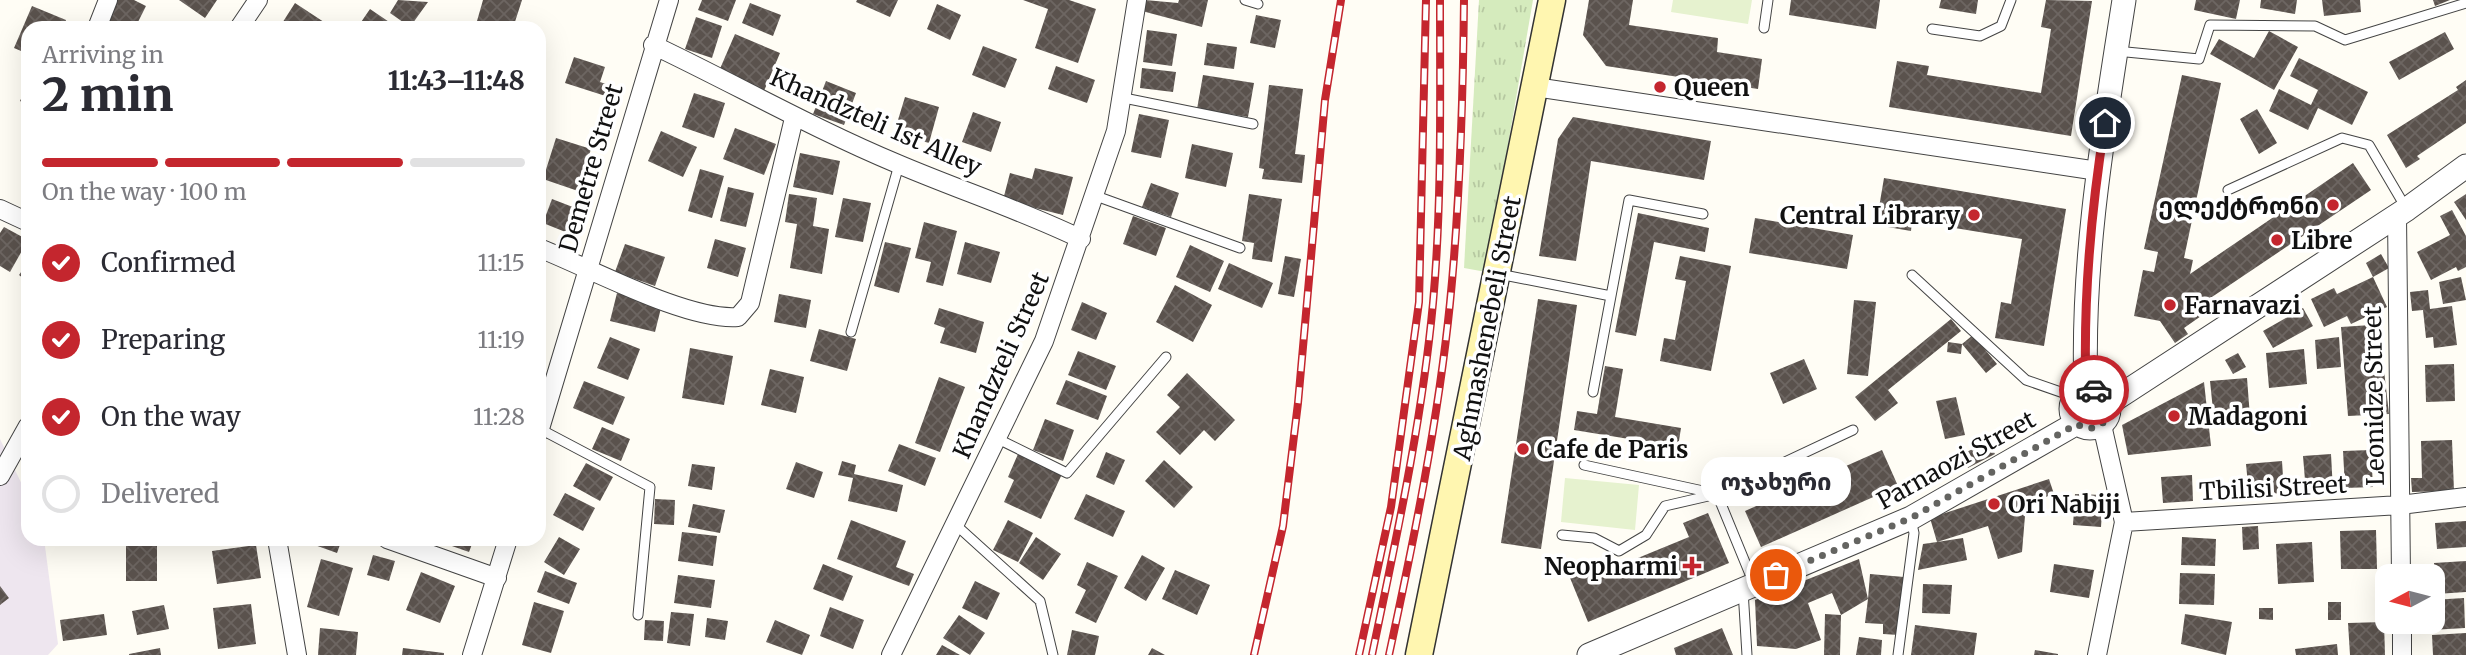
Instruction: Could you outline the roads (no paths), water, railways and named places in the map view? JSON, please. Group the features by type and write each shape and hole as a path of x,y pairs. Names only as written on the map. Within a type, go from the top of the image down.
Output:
{"main road":[{"name":"Aghmashenebeli Street","path":"1419,655 1552,0"}],"street":[{"path":"100,21 108,0"},
{"path":"244,21 258,0"},
{"name":"Demetre Street","path":"546,407 668,0"},
{"name":"Khandzteli Street","path":"891,655 1044,341 1096,196 1124,98 1137,0"},
{"path":"2124,0 2098,170 2080,394 2071,411 2077,424 2089,429 2106,414 2402,213 2466,166"},
{"name":"Khandzteli 1st Alley","path":"653,45 731,82 794,118 899,165 1029,214 1081,239"},
{"path":"1535,87 2098,170"},
{"path":"546,251 652,297 717,316 738,317 750,303 794,118"},
{"path":"0,209 21,219"},
{"name":"Leonidze Street","path":"2401,564 2402,213"},
{"path":"2080,394 2100,392 2124,522 2097,655"},
{"name":"Parnaozi Street","path":"1588,655 1911,518 2077,424"},
{"path":"0,476 21,438"},
{"name":"Tbilisi Street","path":"2124,522 2400,505 2466,497"},
{"path":"278,546 297,655"},
{"path":"407,546 497,578"},
{"path":"472,655 506,546"},
{"path":"2402,634 2402,655"}],"lane":[{"path":"1245,0 1258,4"},
{"path":"1764,27 1768,0"},
{"path":"1932,29 1980,36 2001,26 2011,0"},
{"path":"2116,51 2199,59 2210,25 2315,26 2345,40 2466,4"},
{"path":"1124,98 1253,124"},
{"path":"2228,190 2342,138 2369,145 2402,213"},
{"path":"851,331 899,165"},
{"path":"1096,196 1240,248"},
{"path":"1593,392 1629,200 1703,214"},
{"path":"1497,274 1611,296"},
{"path":"1912,275 2026,380 2080,394"},
{"path":"995,438 1067,473 1166,357"},
{"path":"1562,535 1594,538 1619,551 1646,535 1665,506 1717,494 1853,430"},
{"path":"546,434 650,486 638,615"},
{"path":"1584,465 1717,494"},
{"path":"1717,494 1749,586 1747,655"},
{"path":"1898,655 1914,533 1911,518"},
{"path":"956,525 1040,601 1053,655"}],"railway":[{"path":"1254,655 1283,526 1298,403 1325,100 1341,0"},
{"path":"1359,655 1391,507 1419,302 1426,0"},
{"path":"1372,655 1415,436 1433,303 1439,190 1440,0"},
{"path":"1389,655 1424,480 1445,348 1459,189 1464,0"}],"place":[{"name":"Queen","path":"1660,87"},
{"name":"ელექტრონი","path":"2333,205"},
{"name":"Central Library","path":"1974,215"},
{"name":"Libre","path":"2277,240"},
{"name":"Farnavazi","path":"2170,305"},
{"name":"Madagoni","path":"2174,416"},
{"name":"Cafe de Paris","path":"1523,449"},
{"name":"Ori Nabiji","path":"1994,504"},
{"name":"Neopharmi","path":"1692,566"},
{"name":"ოჯახური","path":"1776,575"}]}
